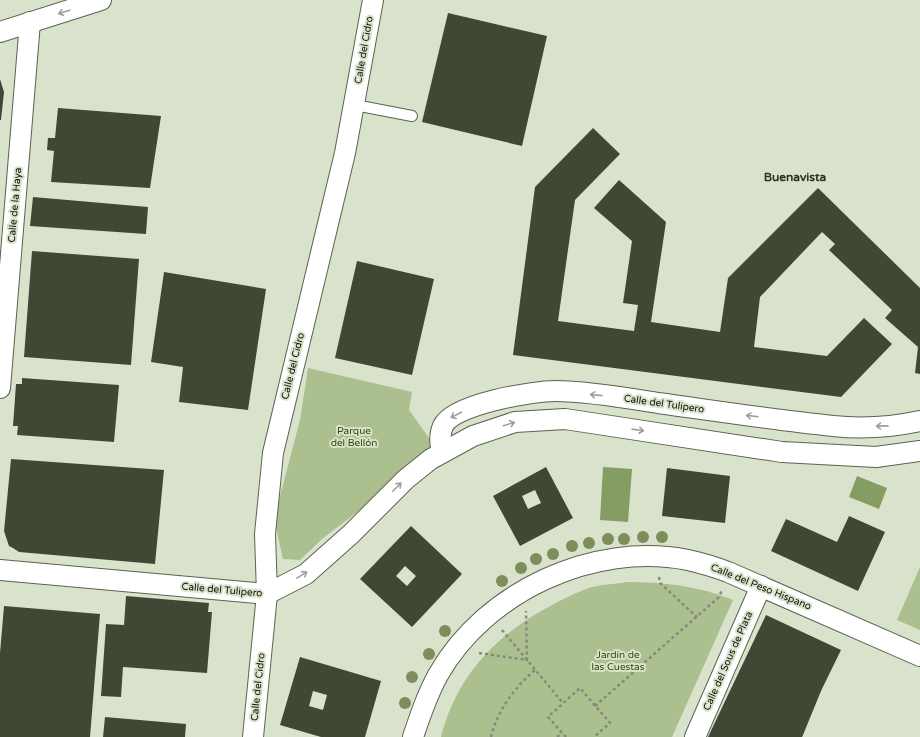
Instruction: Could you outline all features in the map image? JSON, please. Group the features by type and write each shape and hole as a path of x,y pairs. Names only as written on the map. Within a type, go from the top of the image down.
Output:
{"street":[{"path":"0,32 101,0"},
{"name":"Calle del Cidro","path":"253,737 268,594 265,534 273,453 345,153 373,0"},
{"name":"Calle de la Haya","path":"0,388 30,22"},
{"name":"Calle del Tulipero","path":"442,452 440,439 443,425 453,415 516,395 556,391 626,398 835,427 896,426 920,421"},
{"name":"Calle del Tulipero","path":"0,570 268,594 306,574 351,534 406,478 442,452 474,436 515,422 558,420 782,452 876,457 920,452"},
{"name":"Calle del Peso Hispano","path":"414,737 426,700 439,674 456,650 490,614 526,588 559,572 605,560 662,557 687,560 709,565 761,586 920,656"},
{"name":"Calle del Sous de Plata","path":"694,737 761,586"}],"lane":[{"path":"354,105 412,116"}],"path":[{"path":"659,574 660,583 696,617"},
{"path":"595,706 720,597 724,584"},
{"path":"526,609 527,660"},
{"path":"498,624 563,703"},
{"path":"474,652 527,660"},
{"path":"491,737 493,729 505,705 521,682 535,670"},
{"path":"566,737 548,717 580,688 610,723 594,737"},
{"path":"557,737 562,733"}],"green space":[{"name":"Parque del Bellón","path":"308,368 412,392 409,410 434,445 400,471 361,509 322,539 300,560 283,559 274,519 300,420"},
{"path":"920,567 920,630 897,620"},
{"name":"Jardín de las Cuestas","path":"627,582 654,583 694,588 733,600 672,737 441,737 448,714 469,675 482,658 498,642 534,615 570,596 597,586"}],"shaded area":[{"path":"603,467 632,469 628,522 600,520"},
{"path":"857,476 887,488 879,509 849,497"}],"building":[{"path":"448,13 547,36 522,146 422,122"},
{"path":"0,79 4,92 1,120 0,120"},
{"path":"58,108 161,116 150,188 51,182 54,151 47,150 48,138 55,138"},
{"path":"593,128 620,154 575,200 558,321 634,331 638,305 623,303 632,241 594,208 619,180 666,222 651,322 720,332 728,278 818,188 920,288 920,374 915,373 918,347 885,318 892,310 829,250 835,244 822,232 760,297 754,347 827,356 864,318 892,344 841,397 513,355 535,187"},
{"path":"33,197 148,207 146,234 30,226"},
{"path":"32,251 139,259 131,365 24,357"},
{"path":"357,261 434,279 412,375 335,358"},
{"path":"164,272 266,289 248,410 179,402 183,367 151,362"},
{"path":"22,378 119,385 114,442 17,435 18,426 13,426 16,384 22,384"},
{"path":"11,459 164,470 155,564 19,552 9,546 4,531"},
{"path":"546,467 573,518 520,546 493,496","holes":["535,490 541,503 528,509 522,496"]},
{"path":"667,468 730,476 725,523 662,516"},
{"path":"849,516 885,532 858,591 771,551 786,519 837,542"},
{"path":"411,526 462,574 412,627 360,579","holes":["405,566 416,576 407,586 396,576"]},
{"path":"126,596 209,603 208,612 212,612 207,673 123,667 121,697 101,696 106,624 124,625"},
{"path":"4,606 100,614 90,737 0,737 0,653"},
{"path":"766,615 841,650 821,691 803,735 802,737 708,737"},
{"path":"300,657 381,681 365,737 321,737 280,725","holes":["313,691 327,695 323,710 309,706"]},
{"path":"105,717 186,724 185,737 103,737"}],"district":[{"name":"Buenavista","path":"795,177"}]}
